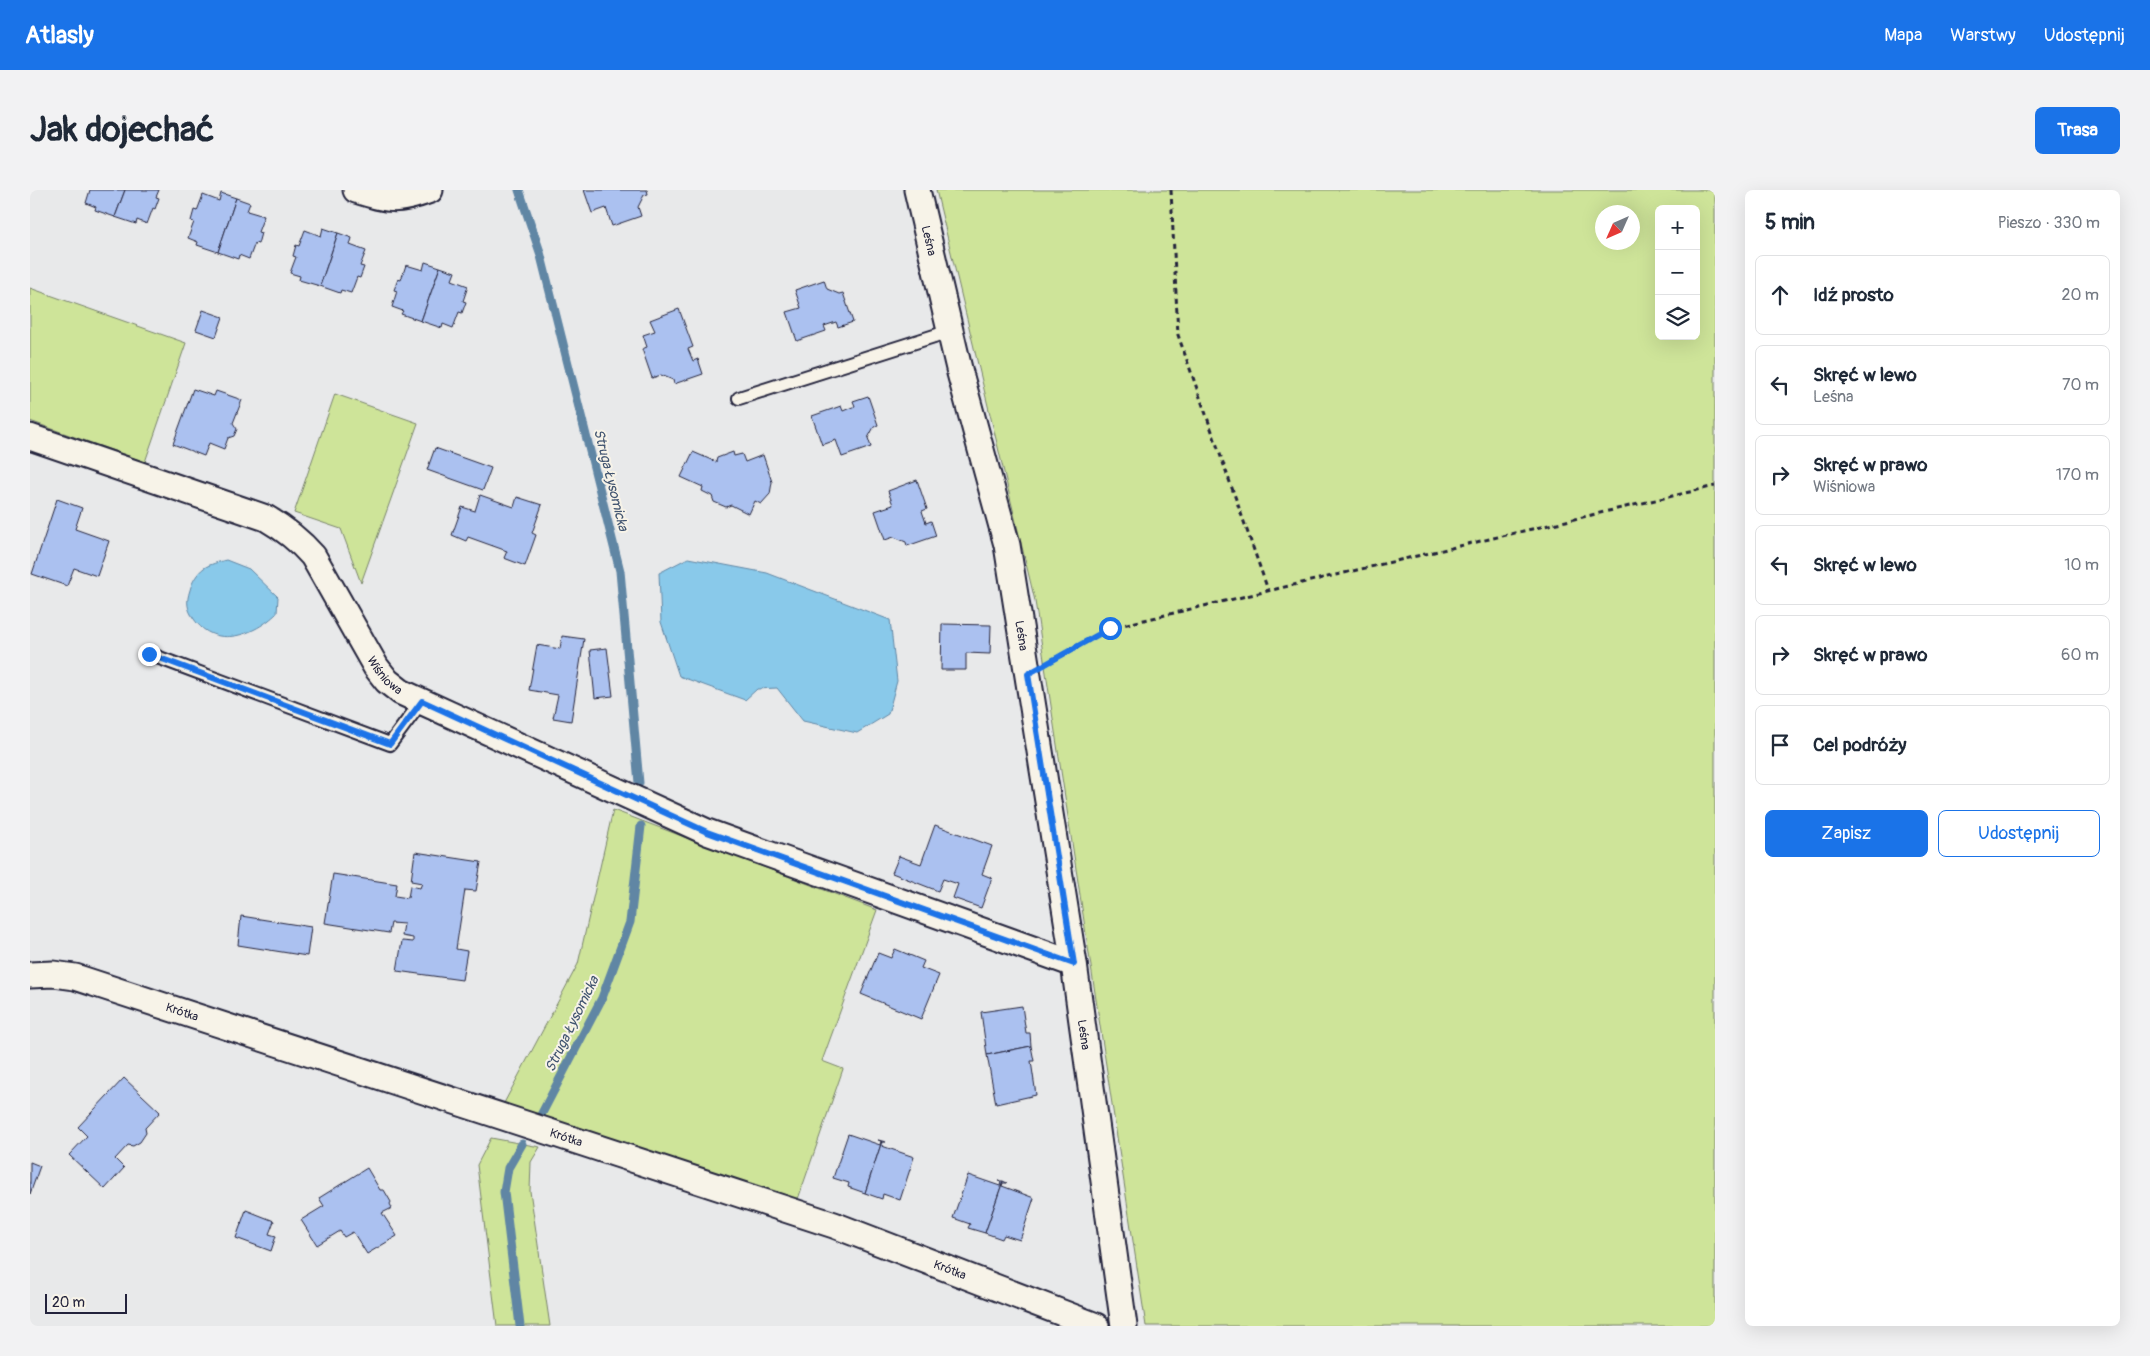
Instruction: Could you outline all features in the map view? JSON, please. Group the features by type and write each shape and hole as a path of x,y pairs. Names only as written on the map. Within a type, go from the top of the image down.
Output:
{"street":[{"path":"356,190 390,200 405,199 430,190"},
{"name":"Leśna","path":"917,190 960,373 1007,545 1074,964 1124,1326"},
{"name":"Wiśniowa","path":"30,437 266,518 286,529 301,542 318,563 376,668 387,681 401,692 707,832 1074,964"},
{"name":"Krótka","path":"30,975 53,974 75,977 834,1225 1096,1326"}],"lane":[{"path":"739,398 950,331"},
{"path":"149,654 390,744 422,701"}],"path":[{"path":"1171,190 1178,335 1268,590"},
{"path":"1028,674 1110,628 1715,486"}],"green space":[{"path":"936,190 1715,190 1715,1326 1146,1326 1035,601"},
{"path":"30,288 186,343 145,462 30,421"},
{"path":"335,394 418,423 361,583 341,529 294,513"},
{"path":"613,810 877,910 822,1061 843,1069 797,1202 503,1105 578,964"},
{"path":"491,1138 540,1147 531,1162 530,1191 550,1326 497,1326 477,1165"}],"water":[{"path":"688,558 767,573 890,620 897,681 888,714 857,733 803,721 777,688 757,689 745,700 679,676 661,622 659,573"},
{"path":"226,560 249,569 278,597 277,613 268,621 247,633 224,637 203,629 194,619 188,602 192,584 199,572 209,565"}],"building":[{"path":"90,190 125,190 115,217 95,210 96,207 86,203"},
{"path":"125,190 159,190 156,197 159,198 147,224 137,220 136,224 115,217"},
{"path":"584,190 647,190 648,194 644,195 638,207 641,216 612,226 606,208 592,213"},
{"path":"221,193 236,198 218,252 197,245 198,242 188,238 194,222 191,221 194,210 197,211 203,195 219,201"},
{"path":"236,198 250,203 247,211 264,216 258,232 261,233 258,244 255,243 249,259 239,255 238,259 218,252"},
{"path":"323,228 338,233 320,286 299,280 300,276 290,273 296,257 293,256 296,245 299,246 305,230 321,236"},
{"path":"338,233 352,238 350,245 366,251 360,266 364,267 360,278 357,277 351,293 341,290 340,293 320,286"},
{"path":"425,262 440,267 421,321 401,314 403,311 392,307 397,291 394,290 398,279 401,280 406,265 423,270"},
{"path":"440,267 455,272 452,280 468,286 463,301 466,302 462,313 459,312 453,328 443,324 442,328 421,321"},
{"path":"824,280 827,289 839,294 843,293 853,322 838,327 836,322 824,326 826,331 797,341 787,312 801,308 795,290"},
{"path":"679,309 693,347 688,349 693,361 698,359 703,374 674,384 673,380 661,375 652,378 642,349 647,347 643,335 655,331 650,320"},
{"path":"203,310 223,317 216,337 196,330"},
{"path":"193,389 214,396 216,391 242,400 233,423 237,429 234,436 228,438 224,449 209,443 204,456 173,444"},
{"path":"868,396 878,425 874,427 868,438 871,447 842,457 836,440 822,445 812,416 841,406 843,411 855,406 853,401"},
{"path":"435,448 491,468 483,490 427,470"},
{"path":"693,452 716,462 717,458 733,452 734,456 742,454 745,462 763,455 772,482 770,494 761,504 755,501 749,514 731,505 726,507 714,502 712,496 702,491 703,487 681,477"},
{"path":"917,480 927,509 922,511 926,523 931,521 936,536 907,546 906,542 894,537 885,540 875,511 893,505 888,491"},
{"path":"480,495 514,507 517,497 542,505 532,533 536,535 525,566 504,558 507,551 468,537 466,541 452,535 462,507 475,511"},
{"path":"57,499 82,508 75,529 109,541 97,576 74,568 67,586 32,574"},
{"path":"942,624 991,625 990,654 966,653 966,670 941,670"},
{"path":"562,636 584,639 571,721 553,718 558,695 529,690 537,645 560,649"},
{"path":"607,648 613,696 595,698 590,650"},
{"path":"935,825 992,846 982,874 992,878 981,908 953,898 958,884 943,879 938,891 892,873 899,856 921,864"},
{"path":"415,852 481,862 476,891 465,890 456,949 467,951 462,980 397,971 402,941 413,942 413,938 402,936 404,924 391,923 389,933 325,923 333,874 397,884 395,896 408,898 410,886 420,888 422,883 411,881"},
{"path":"241,916 311,927 307,956 238,945"},
{"path":"895,949 924,961 921,968 939,975 921,1019 861,994 878,953 891,958"},
{"path":"1022,1006 1026,1033 1030,1033 1031,1046 987,1055 981,1012"},
{"path":"1031,1046 1034,1061 1031,1061 1036,1095 996,1104 987,1055"},
{"path":"124,1078 160,1112 145,1128 146,1133 140,1142 133,1146 128,1145 115,1159 124,1168 105,1189 69,1155 87,1136 78,1127"},
{"path":"848,1134 880,1145 881,1141 878,1140 882,1141 865,1193 848,1187 849,1183 833,1178"},
{"path":"882,1141 886,1142 883,1142 882,1146 914,1157 900,1200 883,1194 882,1199 865,1193"},
{"path":"30,1162 40,1166 30,1194"},
{"path":"367,1168 380,1190 384,1190 391,1202 392,1208 382,1213 397,1236 367,1254 353,1232 344,1237 340,1231 317,1245 301,1220 324,1206 319,1198"},
{"path":"968,1175 1000,1186 1001,1182 998,1181 1003,1181 985,1233 968,1228 970,1224 953,1218"},
{"path":"1003,1181 1007,1183 1003,1183 1002,1186 1034,1198 1020,1240 1004,1235 1002,1239 985,1233"},
{"path":"246,1210 274,1221 269,1234 276,1236 271,1251 236,1238"}],"waterway":[{"name":"Struga Łysomicka","path":"519,190 540,252 620,571 639,783"},
{"name":"Struga Łysomicka","path":"541,1115 602,998 630,922 641,826"},
{"name":"Struga Łysomicka","path":"520,1326 504,1192 508,1168 522,1144"}],"route":[{"path":"149,654 390,744 422,701 707,832 1074,964 1028,674 1110,628"}]}
